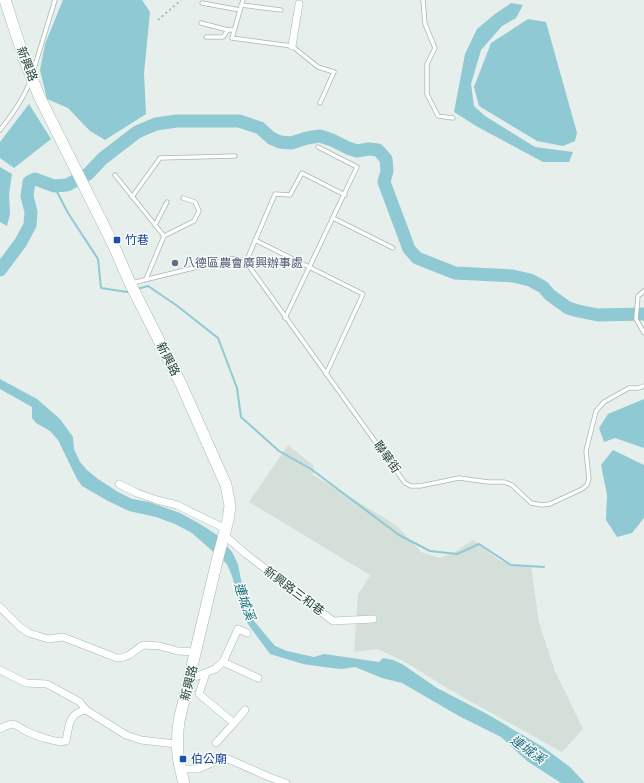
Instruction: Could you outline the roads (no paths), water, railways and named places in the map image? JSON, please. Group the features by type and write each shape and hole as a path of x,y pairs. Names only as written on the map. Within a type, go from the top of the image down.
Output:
{"street":[{"name":"新興路","path":"4,0 31,78 50,120 112,242 132,288 180,384 226,485 230,506 225,534 216,560 190,679 179,721 176,744 184,783"},
{"path":"292,46 299,4"},
{"name":"新興路三和巷","path":"119,484 137,493 177,505 225,534 246,554 333,621 373,618"},
{"path":"0,607 20,627 30,633 48,639 63,637 117,658 122,659 126,657 143,644 160,646 177,651 196,652"},
{"path":"190,679 215,670 223,662 238,629 247,633"},
{"path":"223,662 258,678"},
{"path":"0,670 26,683 47,684 80,702 86,710 133,738 176,744"},
{"path":"206,673 199,694 234,723"},
{"path":"0,730 14,724 29,732 58,742 64,742 73,716 79,711 86,710"},
{"path":"216,743 245,710"},
{"path":"180,769 198,769 226,758 286,783"}],"lane":[{"path":"0,130 12,115 28,88 55,0"},
{"path":"243,0 232,38 292,46 318,67 334,72 320,103"},
{"path":"423,0 425,24 435,48 427,64 427,94 438,116 453,118"},
{"path":"202,3 240,10"},
{"path":"241,5 281,10"},
{"path":"201,23 228,30 234,30"},
{"path":"206,37 223,37 228,30"},
{"path":"286,318 357,167 318,147"},
{"path":"132,197 160,158 235,156"},
{"path":"132,288 146,280 229,258 240,259 246,262 275,194 290,195 302,173 345,195"},
{"path":"115,175 164,236"},
{"path":"146,280 164,236 194,221 198,211 195,202 183,198"},
{"path":"155,225 166,202"},
{"path":"333,218 393,248"},
{"path":"255,240 363,294 326,374"},
{"name":"聯華街","path":"246,262 405,483 411,486 420,486 459,478 488,482 504,482 512,485 531,503 542,505 550,504 582,489 587,485 589,480 586,451 596,411 604,402 629,388 644,386"},
{"path":"644,291 638,296 636,319 644,333"}],"water":[{"path":"63,0 142,0 150,12 144,73 146,114 105,140 90,131 68,108 47,99 40,70 45,44"},
{"path":"511,3 523,5 516,18 502,26 481,50 471,84 474,106 485,116 535,147 573,152 569,162 543,162 476,126 454,112 465,54 477,29"},
{"path":"528,19 546,22 577,133 575,141 563,146 537,141 479,106 474,87 491,43"},
{"path":"29,104 51,139 14,168 0,158 0,142"},
{"path":"0,167 12,174 9,194 10,214 7,226 0,222"},
{"name":"連城溪","path":"0,379 37,399 60,419 73,437 74,449 80,462 98,479 132,499 149,502 180,513 217,535 232,552 238,564 241,580 254,621 275,646 287,651 314,657 324,654 379,662 383,658 393,660 402,664 437,688 487,714 543,747 570,767 585,783 561,783 527,761 501,737 459,716 402,683 382,678 355,667 342,669 303,664 270,654 248,624 242,611 227,564 192,533 175,524 156,517 129,511 82,486 58,440 50,431 36,423 32,418 32,407 0,389"},
{"path":"644,399 644,448 615,438 604,442 599,428 608,414"},
{"path":"613,450 644,465 644,518 632,533 617,537 606,520 607,495 601,465"}],"waterway":[{"path":"0,270 21,242 30,225 31,212 27,196 29,182 35,179 54,186 67,185 88,174 102,159 137,132 156,124 177,121 239,121 260,128 271,138 280,142 291,143 320,136 357,151 369,149 378,150 386,159 387,171 384,182 409,249 417,258 455,273 513,276 530,280 543,287 550,295 568,308 578,311 598,315 644,314"},
{"path":"54,186 68,213 98,259 101,288 127,292 130,291"},
{"path":"137,289 148,286 176,305 218,338 237,388 241,417 279,451 311,469 399,535 430,551 457,554 479,544 511,565 544,567"}],"place":[{"name":"竹巷","path":"117,240"},
{"name":"八德區農會廣興辦事處","path":"175,263"},
{"name":"伯公廟","path":"183,759"}]}
